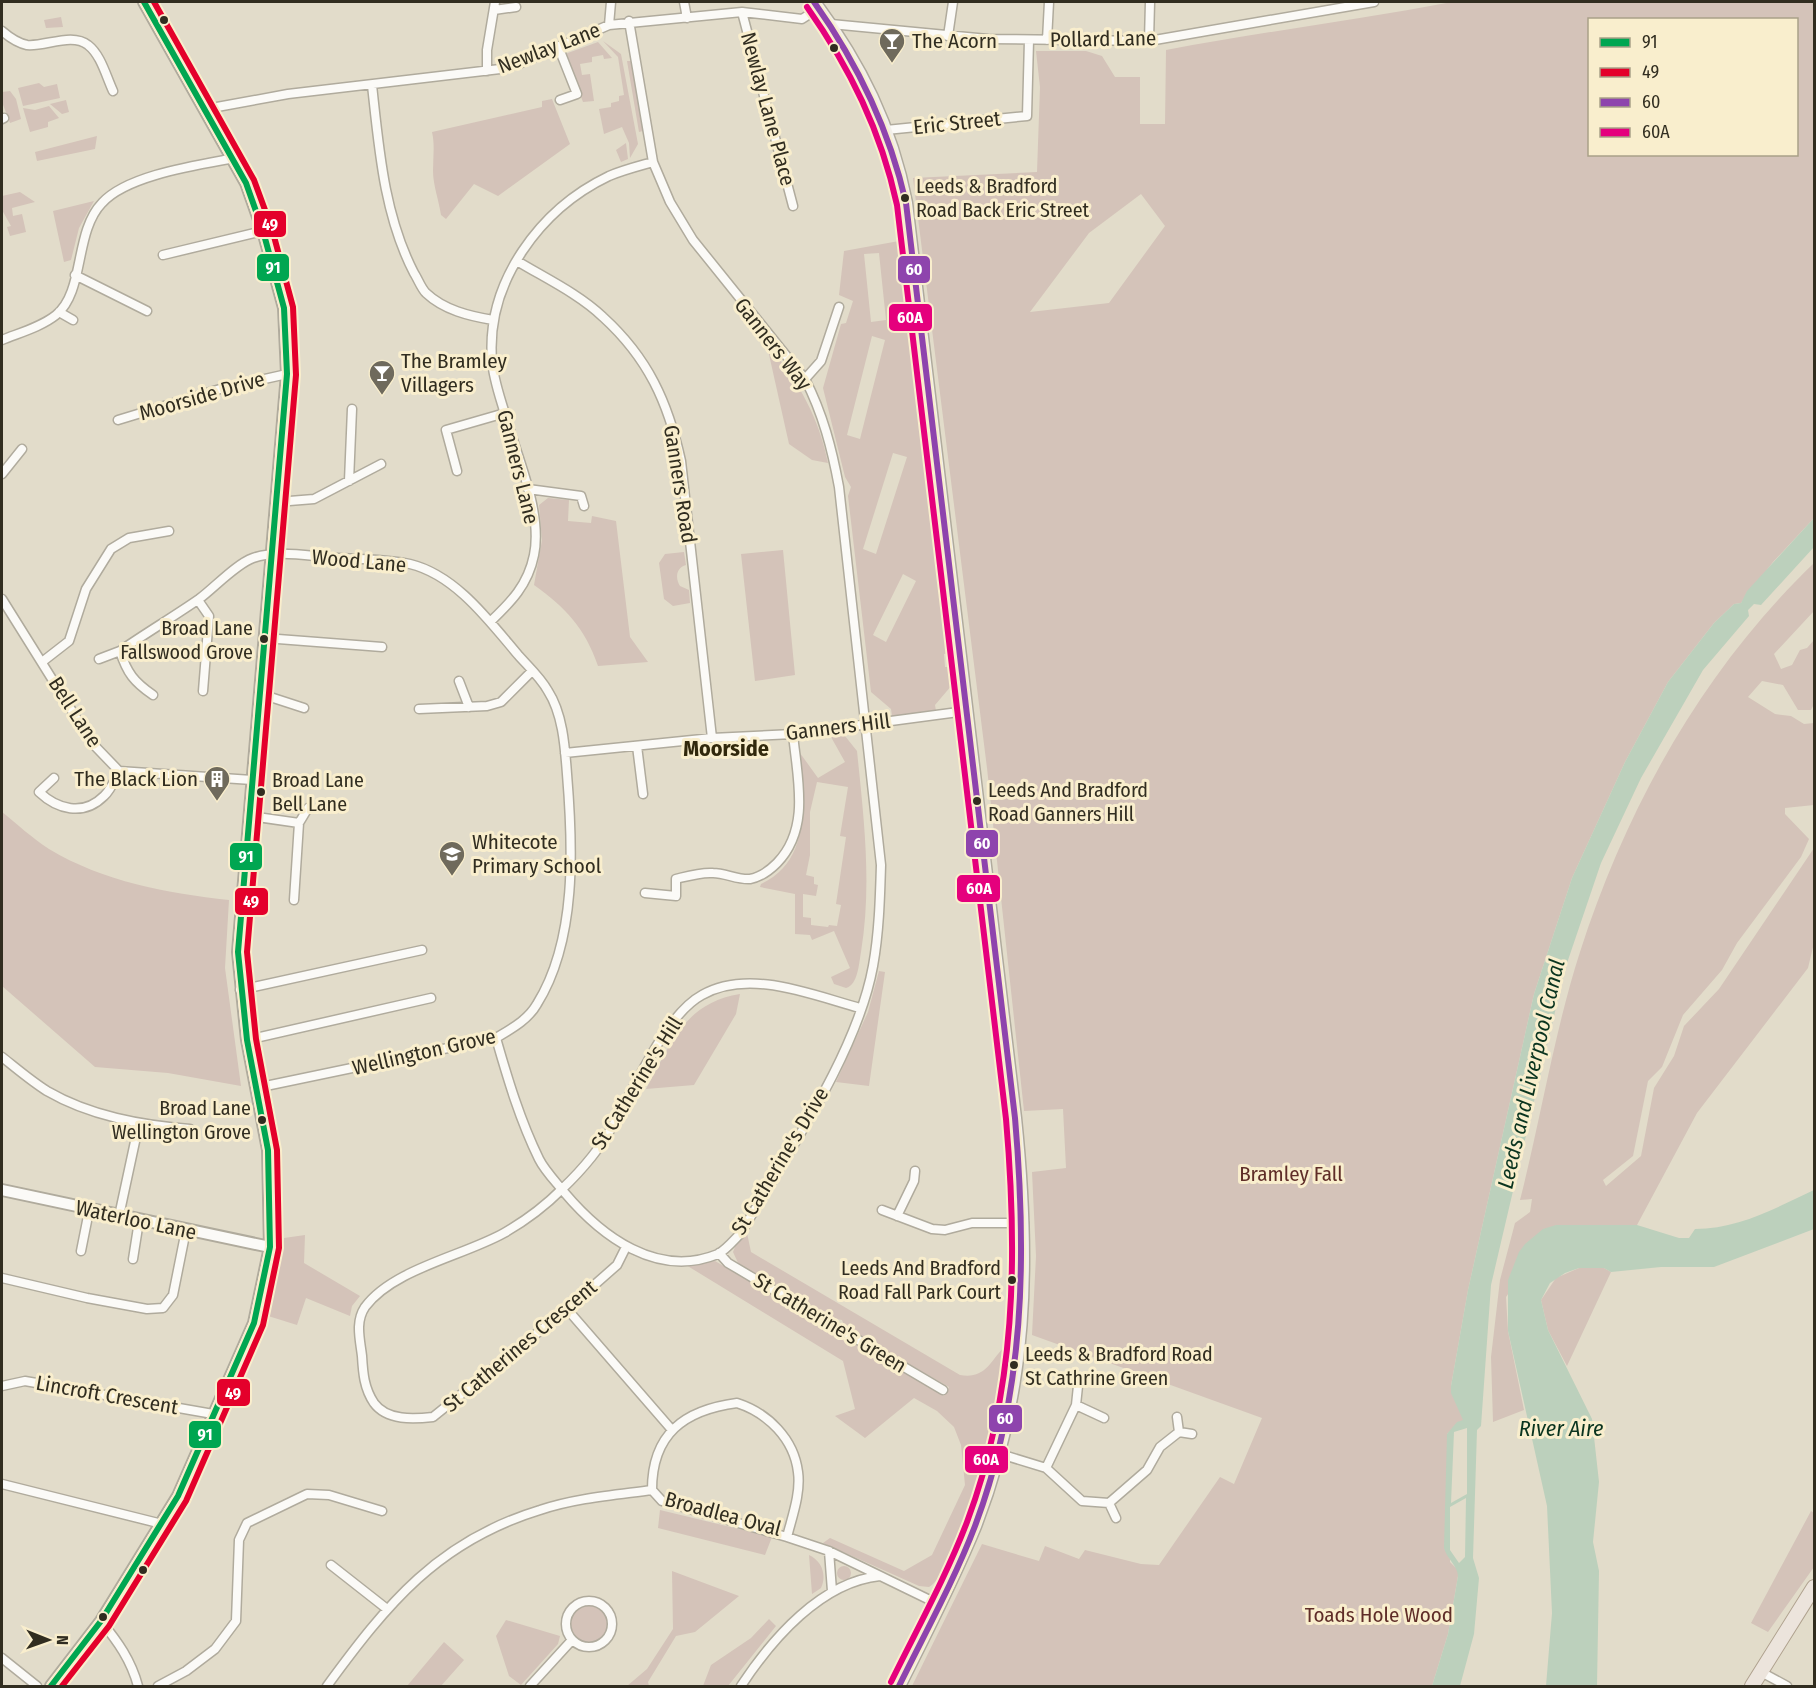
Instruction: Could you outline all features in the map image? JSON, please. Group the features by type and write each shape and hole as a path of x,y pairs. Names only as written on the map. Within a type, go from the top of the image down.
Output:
{"main road":[{"path":"817,5 865,79 898,166 906,203 1015,1118 1024,1223 1025,1267 1020,1348 997,1453 975,1526 899,1686"},
{"path":"1752,1686 1815,1587"}],"street":[{"path":"51,1686 101,1621 178,1496 254,1323 270,1247 268,1150 247,1040 240,990 238,952 287,374 284,308 263,231 235,158 144,2"},
{"path":"609,25 611,2"},
{"path":"684,2 687,18"},
{"path":"948,36 953,2"},
{"path":"1047,40 1049,2"},
{"path":"1149,41 1150,2"},
{"name":"Pollard Lane","path":"831,24 948,36 1029,40 1149,41 1374,2"},
{"name":"Newlay Lane","path":"206,109 288,94 488,71 519,64 609,25 629,21 742,12 802,19 817,5"},
{"path":"488,71 487,50 495,6 516,7"},
{"name":"Newlay Lane Place","path":"742,12 793,206"},
{"name":"Ganners Way","path":"629,21 653,162 670,202 693,240 805,379 817,402 830,438 839,487 866,723"},
{"path":"2,31 15,41 27,45 76,40 87,44 98,57 113,91"},
{"name":"Eric Street","path":"886,130 1027,116 1029,40"},
{"path":"558,46 577,94 560,100"},
{"path":"372,85 388,203 405,255 424,292 447,308 471,317 493,320"},
{"path":"2,340 41,324 58,312 67,299 75,275 88,222 102,202 120,189 172,171 235,158"},
{"name":"Ganners Lane","path":"490,622 518,595 535,553 535,529 528,489 492,362 493,320 503,286 529,240 546,221 575,197 610,176 653,162"},
{"path":"163,255 263,231"},
{"name":"Ganners Road","path":"517,261 602,315 633,349 658,386 672,422 681,461 712,738"},
{"path":"75,275 147,311"},
{"path":"805,379 821,361 838,308"},
{"path":"58,312 73,320"},
{"name":"Moorside Drive","path":"118,420 219,389 287,374"},
{"path":"349,481 352,409"},
{"path":"457,471 446,430 505,413"},
{"path":"2,474 22,449"},
{"path":"277,501 314,500 381,464"},
{"path":"528,489 581,496 584,506"},
{"path":"42,662 69,641 86,589 111,549 129,538 169,531"},
{"path":"99,659 120,651 153,627 198,600 251,558 272,555"},
{"name":"Wood Lane","path":"272,555 412,564 442,579"},
{"name":"Wellington Grove","path":"256,1088 496,1038 520,1024 536,1006 548,985 559,949 570,883 572,844 565,753 560,721 549,692 532,671 490,622 442,579"},
{"name":"Bell Lane","path":"2,598 92,743 119,771"},
{"path":"198,600 210,616 203,691"},
{"path":"265,638 382,647"},
{"path":"120,651 126,671 134,682 153,696"},
{"path":"419,709 487,706 501,702 532,671"},
{"path":"459,681 469,707"},
{"path":"261,694 304,708"},
{"name":"Ganners Hill","path":"565,753 712,738 792,734 966,711"},
{"name":"St Catherine's Drive","path":"496,1038 516,1105 540,1161 598,1228 626,1247 659,1260 682,1262 719,1253 741,1233 837,1066 873,968 879,922 881,865 866,723"},
{"path":"645,894 676,896 676,879 695,875 713,873 747,879 759,877 785,854 795,835 800,810 792,734"},
{"path":"637,746 643,794"},
{"path":"54,778 39,792 52,804 76,808 88,806 104,796 119,771 252,780"},
{"path":"294,900 299,823 308,808"},
{"path":"250,816 299,823"},
{"path":"240,990 422,950"},
{"name":"St Catherine's Hill","path":"562,1189 595,1154 668,1028 684,1008 701,995 722,987 746,983 772,986 860,1008"},
{"path":"247,1040 431,998"},
{"path":"2,1057 47,1090 77,1105 139,1123 190,1129"},
{"path":"119,1216 139,1123"},
{"path":"897,1216 914,1181 915,1172"},
{"name":"St Catherines Crescent","path":"562,1189 505,1233 380,1291 364,1309 358,1328 363,1378 368,1394 377,1406 391,1415 416,1419 433,1417 567,1309 617,1265 626,1247"},
{"name":"Waterloo Lane","path":"2,1193 270,1247"},
{"path":"81,1251 88,1210"},
{"path":"882,1210 918,1226 945,1230 972,1223 1024,1223"},
{"path":"133,1259 139,1221"},
{"path":"2,1278 87,1298 147,1309 163,1308 173,1295 186,1230"},
{"name":"St Catherine's Green","path":"719,1253 728,1263 943,1390"},
{"path":"567,1309 672,1430"},
{"name":"Lincroft Crescent","path":"2,1386 25,1381 213,1414"},
{"path":"1046,1468 1076,1405 1078,1386"},
{"name":"Broadlea Oval","path":"737,1403 754,1408 768,1419 787,1442 799,1473 798,1495 787,1537 662,1501 652,1490 652,1469 659,1448 672,1430 694,1414 715,1406 737,1403"},
{"path":"1076,1405 1104,1418"},
{"path":"1176,1417 1179,1432"},
{"path":"997,1453 1046,1468 1082,1501 1109,1503 1147,1470 1160,1447 1179,1432 1192,1434"},
{"path":"2,1484 162,1524"},
{"path":"327,1686 373,1624 446,1555 491,1529 540,1510 585,1499 652,1490"},
{"path":"158,1686 186,1671 215,1649 236,1621 239,1540 247,1522 307,1494 329,1496 382,1511"},
{"path":"1109,1503 1116,1518"},
{"path":"787,1537 829,1551 938,1604"},
{"path":"829,1551 832,1591"},
{"path":"331,1565 387,1609"},
{"path":"741,1686 775,1643 832,1591 863,1578 880,1576"},
{"path":"584,1601 599,1603 606,1608 612,1622 608,1638 595,1646 586,1647 572,1640 566,1625 570,1610 584,1601"},
{"path":"101,1621 120,1644 133,1668 138,1686"},
{"path":"530,1686 572,1640"},
{"path":"2,1658 37,1686"},
{"path":"1761,1672 1787,1686"}],"green space":[{"path":"1452,2 1814,2 1814,518 1773,562 1741,603 1734,604 1714,623 1668,682 1625,762 1572,878 1534,994 1468,1290 1451,1386 1464,1421 1447,1434 1450,1562 1458,1570 1458,1576 1448,1634 1432,1686 912,1686 982,1544 1039,1561 1045,1546 1079,1559 1085,1550 1141,1564 1159,1565 1220,1477 1234,1484 1262,1418 1032,1335 1036,1256 1032,1172 1066,1168 1063,1109 1024,1111 987,768 913,178 1037,172 1040,87 1036,51 1086,51 1102,56 1115,77 1140,77 1140,124 1165,124 1166,50","holes":["1141,194 1165,226 1109,303 1030,312 1089,233"]},
{"path":"61,17 63,27 46,28 44,20"},
{"path":"603,41 621,54 638,144 630,158 629,143 622,127 604,134 599,109 611,107 611,103 619,101 619,96 624,95 618,57"},
{"path":"598,42 612,58 604,59 603,55 592,57 592,62 580,64 582,75 590,74 594,101 583,102 565,54"},
{"path":"627,61 631,61 643,131 639,132"},
{"path":"39,83 44,87 57,84 60,98 23,106 18,88"},
{"path":"10,91 16,99 21,119 10,123 2,102 2,92"},
{"path":"552,99 570,144 498,196 474,184 446,219 441,215 433,176 432,132 542,107 542,101"},
{"path":"66,100 69,112 62,114 50,104"},
{"path":"49,106 59,118 48,122 48,127 30,132 23,108 35,110"},
{"path":"97,136 95,149 37,161 35,152"},
{"path":"626,143 628,159 621,162 616,150"},
{"path":"20,192 35,202 12,208 13,216 22,214 26,232 10,236 7,227 11,226 2,210 2,196"},
{"path":"94,201 79,228 71,260 64,262 53,211"},
{"path":"899,241 949,653 944,654 945,667 950,667 952,685 935,705 936,711 892,716 891,709 871,692 848,496 851,487 845,477 823,388 841,324 846,323 853,301 839,295 844,251","holes":["879,253 886,320 871,322 864,254","872,336 885,340 860,439 847,435","893,453 907,457 876,554 863,549","903,574 916,581 886,642 873,635"]},
{"path":"770,348 807,401 828,463 812,460 789,444 768,350"},
{"path":"548,498 569,500 568,521 591,523 592,516 616,521 630,637 648,662 598,666 587,641 573,620 556,602 534,585 542,540 539,505"},
{"path":"783,550 795,675 755,681 741,554"},
{"path":"684,552 686,565 678,571 677,580 680,586 689,590 690,603 673,606 664,599 659,563 665,554"},
{"path":"1814,563 1814,611 1774,654 1781,669 1792,665 1800,650 1807,648 1814,640 1814,704 1811,710 1798,710 1783,685 1762,681 1748,697 1775,714 1791,716 1804,724 1814,723 1814,805 1785,808 1785,814 1809,839 1801,857 1737,943 1722,970 1683,1015 1662,1067 1648,1081 1633,1156 1603,1180 1606,1186 1641,1156 1654,1088 1674,1056 1684,1026 1719,989 1814,848 1814,943 1808,968 1697,1113 1637,1225 1556,1225 1506,1297 1508,1331 1524,1410 1493,1422 1491,1357 1500,1280 1515,1223 1530,1212 1532,1199 1520,1200 1563,1013 1580,952 1599,898 1645,793 1673,743 1737,648 1774,604"},
{"path":"845,736 857,751 866,852 866,902 859,967 853,983 846,988 834,984 831,977 850,968 834,931 812,940 810,935 795,934 795,894 760,887 777,874 789,860 797,844 803,808 800,753 818,778 845,762 831,737","holes":["817,782 848,787 840,836 846,837 836,904 841,905 837,926 811,925 811,918 803,917 803,894 816,896 818,885 814,884 814,877 806,875 810,855 810,812"]},
{"path":"2,812 49,849 92,870 136,884 182,894 229,900 225,968 241,1086 168,1073 95,1067 2,986"},
{"path":"879,971 885,972 869,1086 836,1082 868,1012"},
{"path":"740,994 736,1014 694,1085 646,1089 672,1042 692,1016 705,1006"},
{"path":"747,1233 751,1252 960,1375 975,1375 990,1365 1003,1348 1007,1349 990,1437 967,1515 941,1574 929,1587 919,1586 823,1543 830,1538 904,1571 932,1555 965,1485 961,1445 954,1427 937,1411 914,1398 865,1438 835,1416 855,1409 843,1361 686,1265 715,1261 825,1325 831,1335 842,1336 944,1396 949,1387 845,1328 842,1320 828,1318 739,1265 733,1252 737,1242"},
{"path":"305,1235 304,1263 360,1296 352,1306 350,1316 306,1298 297,1325 265,1315 284,1238"},
{"path":"1579,1268 1604,1268 1611,1272 1567,1366 1548,1330 1541,1300 1556,1278"},
{"path":"660,1510 772,1537 765,1555 658,1528"},
{"path":"1811,1511 1814,1513 1814,1567 1768,1632 1751,1623"},
{"path":"809,1555 817,1561 823,1573 821,1588 812,1594"},
{"path":"844,1566 849,1568 851,1573 849,1578 844,1580 839,1578 837,1573 839,1568"},
{"path":"672,1571 739,1596 695,1632 676,1636 648,1682 649,1686 627,1686 647,1669 673,1629"},
{"path":"589,1603 603,1609 609,1623 603,1637 589,1643 575,1637 569,1623 575,1609"},
{"path":"769,1619 776,1626 728,1686 703,1686 711,1665 751,1638"},
{"path":"506,1620 560,1636 558,1644 521,1685 509,1676 496,1636"},
{"path":"444,1642 464,1660 441,1686 407,1686"}],"water":[{"name":"Leeds and Liverpool Canal","path":"1814,518 1814,547 1761,605 1754,604 1748,610 1749,616 1703,670 1641,778 1601,863 1565,969 1491,1285 1481,1426 1477,1430 1473,1558 1479,1578 1474,1634 1460,1686 1432,1686 1448,1634 1458,1576 1444,1548 1447,1434 1457,1422 1463,1420 1451,1393 1451,1386 1468,1290 1534,994 1572,878 1625,762 1668,682 1714,623 1734,604 1741,603 1747,591","holes":["1467,1428 1467,1494 1451,1503 1454,1432","1466,1498 1465,1557 1459,1563 1450,1550 1450,1507"]},
{"name":"River Aire","path":"1814,1190 1814,1229 1714,1267 1661,1267 1611,1272 1604,1268 1579,1268 1565,1273 1550,1283 1541,1300 1548,1330 1592,1419 1599,1482 1593,1542 1599,1571 1597,1686 1546,1686 1552,1613 1547,1506 1508,1331 1508,1280 1519,1252 1543,1229 1556,1225 1637,1225 1679,1238 1689,1238 1695,1229 1742,1221"}],"transit line":[{"name":"91","path":"51,1686 101,1621 178,1496 254,1323 270,1247 268,1150 247,1040 238,952 287,374 284,308 263,231 246,183 144,2"},
{"name":"49","path":"62,1686 109,1626 186,1501 263,1325 279,1248 277,1150 256,1039 247,952 296,375 293,307 272,229 254,180 154,2"},
{"name":"60","path":"814,2 845,49 870,98 891,149 906,203 1015,1118 1019,1170 1021,1273 1013,1375 1004,1426 992,1476 967,1546 899,1686"},
{"name":"60A","path":"807,7 837,53 862,101 882,151 897,205 1006,1119 1010,1171 1012,1273 1004,1373 995,1423 983,1473 959,1542 891,1682"}],"place":[{"name":"The Acorn","path":"892,64"},
{"name":"Leeds & Bradford Road Back Eric Street","path":"905,198"},
{"name":"The Bramley Villagers","path":"382,396"},
{"name":"Broad Lane Fallswood Grove","path":"264,639"},
{"name":"Broad Lane Bell Lane","path":"261,792"},
{"name":"Leeds And Bradford Road Ganners Hill","path":"977,801"},
{"name":"The Black Lion","path":"217,802"},
{"name":"Whitecote Primary School","path":"452,877"},
{"name":"Broad Lane Wellington Grove","path":"262,1120"},
{"name":"Leeds And Bradford Road Fall Park Court","path":"1012,1280"},
{"name":"Leeds & Bradford Road St Cathrine Green","path":"1014,1365"}],"district":[{"name":"Moorside","path":"726,748"}],"park label":[{"name":"Bramley Fall","path":"1291,1174"},
{"name":"Toads Hole Wood","path":"1379,1615"}]}
